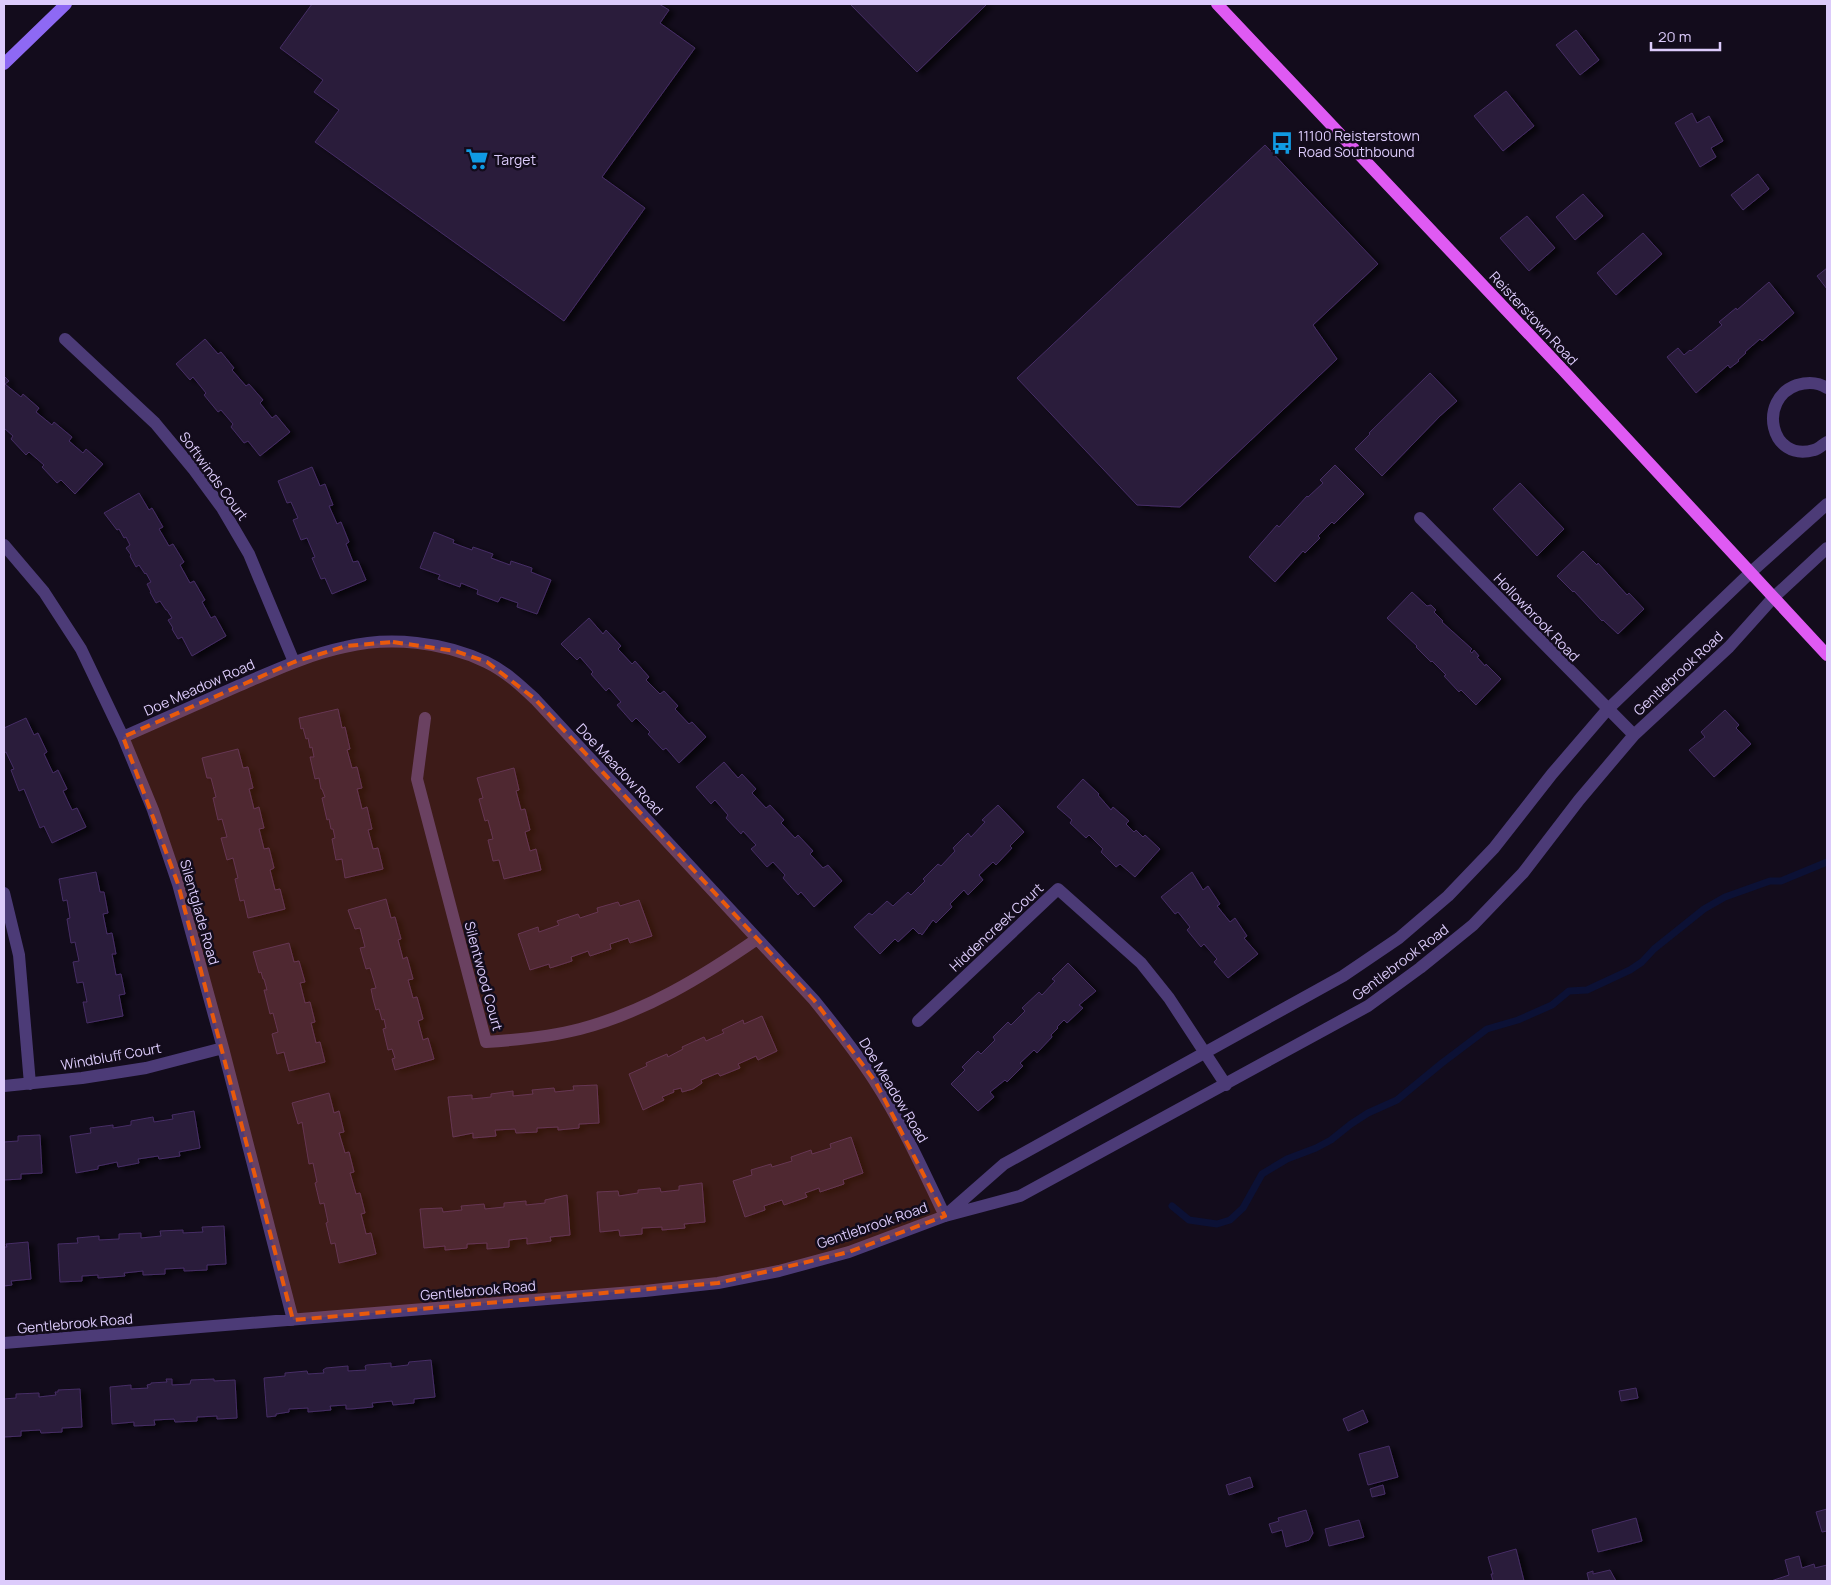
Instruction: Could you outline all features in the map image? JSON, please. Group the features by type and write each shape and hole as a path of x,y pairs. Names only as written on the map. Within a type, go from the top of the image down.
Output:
{"main road":[{"path":"4,64 66,4"},
{"name":"Reisterstown Road","path":"1217,4 1562,369 1827,655"}],"street":[{"name":"Softwinds Court","path":"64,339 155,423 194,470 222,508 249,554 294,662"},
{"path":"1827,388 1822,384 1806,383 1793,387 1781,396 1774,410 1772,424 1776,436 1787,448 1798,451 1815,450 1827,442"},
{"name":"Gentlebrook Road","path":"946,1216 1004,1164 1344,976 1399,938 1448,896 1494,848 1552,774 1607,710 1750,573 1827,504"},
{"name":"Hollowbrook Road","path":"1420,518 1607,710 1634,735"},
{"name":"Silentglade Road","path":"4,544 44,592 81,650 123,736 153,810 178,884 293,1320"},
{"name":"Gentlebrook Road","path":"4,1343 645,1291 718,1283 780,1271 849,1252 946,1216 1020,1196 1368,1006 1420,968 1473,925 1523,873 1579,800 1634,735 1729,647 1773,598 1827,548"},
{"name":"Doe Meadow Road","path":"123,736 294,662 346,646 393,642 426,644 456,651 487,662 511,677 535,698 814,1000 844,1037 875,1081 906,1135 946,1216"},
{"name":"Silentwood Court","path":"425,718 417,780 486,1042 536,1038 580,1029 618,1016 674,992 715,968 757,939"},
{"name":"Hiddencreek Court","path":"918,1021 1058,889 1141,963 1169,998 1226,1085"},
{"path":"4,893 18,955 30,1084"},
{"name":"Windbluff Court","path":"4,1086 146,1068 222,1048"}],"highlighted area":[{"path":"393,642 455,651 487,662 535,699 814,1000 875,1081 945,1216 849,1252 718,1283 293,1320 178,884 123,737 294,662 346,646"}],"building":[{"name":"Target","path":"312,4 659,4 669,10 660,23 695,48 602,177 645,208 564,321 315,142 339,110 314,92 323,80 280,48"},
{"path":"850,4 987,4 917,72"},
{"path":"1576,30 1599,60 1580,75 1556,45"},
{"path":"1506,91 1534,126 1503,151 1474,116"},
{"path":"1692,113 1697,123 1709,116 1723,141 1711,148 1716,157 1700,167 1675,123"},
{"path":"1265,145 1378,264 1313,325 1337,359 1180,507 1137,505 1017,378"},
{"path":"1758,174 1769,189 1743,210 1731,195"},
{"path":"1583,194 1603,216 1575,240 1556,217"},
{"path":"1527,216 1555,248 1529,271 1500,238"},
{"path":"1643,233 1662,254 1616,295 1597,273"},
{"path":"1827,268 1827,289 1817,276"},
{"path":"1769,282 1794,313 1762,341 1760,339 1745,352 1739,361 1730,368 1728,365 1696,393 1667,357 1678,348 1684,355 1691,351 1722,325 1719,322 1736,308 1737,310"},
{"path":"205,339 218,354 221,352 234,368 232,370 246,386 249,384 263,400 260,403 272,418 276,415 290,432 260,456 248,441 244,443 231,427 233,424 221,410 218,412 204,395 206,393 193,377 190,380 176,364"},
{"path":"1430,373 1457,401 1382,476 1355,449"},
{"path":"4,376 9,381 5,384 21,397 23,394 39,408 36,412 52,425 54,422 72,437 69,441 83,453 86,449 103,464 75,494 61,480 57,483 42,467 44,465 29,452 26,455 11,439 13,436 4,428"},
{"path":"1335,465 1364,494 1334,524 1332,522 1318,536 1320,538 1305,553 1303,551 1275,582 1249,557 1277,525 1279,527 1307,496 1323,483 1320,480"},
{"path":"312,467 320,486 325,484 333,505 329,506 337,524 341,522 349,542 346,544 353,562 358,561 366,580 332,594 325,578 321,579 312,558 315,557 307,538 301,540 293,520 298,518 291,502 287,503 278,481"},
{"path":"1520,483 1564,529 1537,556 1493,509"},
{"path":"139,493 149,510 152,508 163,527 159,529 169,546 173,544 184,562 180,565 190,583 194,581 205,600 202,602 211,618 215,616 226,636 192,656 182,637 178,639 172,629 168,620 172,618 167,610 160,601 156,603 147,584 151,582 146,573 139,565 136,567 126,548 130,545 126,537 124,538 119,529 117,530 104,513"},
{"path":"434,532 454,540 453,543 472,550 473,547 493,554 491,558 510,565 511,561 532,568 531,572 551,580 537,614 517,607 518,603 501,597 498,602 477,594 478,590 461,583 460,587 438,579 440,575 420,568"},
{"path":"1583,551 1597,565 1598,563 1627,595 1629,593 1644,609 1618,634 1602,621 1557,576"},
{"path":"1412,592 1427,606 1431,605 1442,622 1472,649 1470,651 1472,653 1474,650 1485,666 1486,664 1501,679 1476,705 1461,690 1459,692 1444,676 1446,675 1387,618"},
{"path":"589,618 603,634 606,630 621,646 618,649 632,664 635,661 649,677 646,680 660,694 664,691 678,706 675,709 689,724 692,722 706,737 679,763 666,748 663,750 648,734 650,732 636,718 632,722 617,705 621,702 609,688 606,691 591,674 593,672 580,657 577,660 561,644"},
{"path":"338,709 342,728 345,727 350,749 347,750 352,768 357,767 362,788 357,789 362,809 367,807 372,829 368,830 373,849 378,848 383,869 345,878 342,859 336,860 332,839 335,838 333,829 331,829 329,819 327,820 322,798 325,797 319,778 315,779 310,757 314,757 312,747 310,748 303,728 301,729 299,718"},
{"path":"1725,710 1739,725 1736,728 1751,744 1714,777 1689,750 1705,737 1701,732"},
{"path":"26,718 34,735 38,733 47,752 44,754 53,773 58,770 67,789 63,791 72,810 77,808 86,827 52,843 44,826 40,828 24,789 19,791 11,770 14,769 6,752 4,753 4,728"},
{"path":"238,749 243,768 248,767 253,788 249,789 254,809 259,807 264,828 259,829 264,849 269,848 274,868 270,870 275,890 280,889 285,909 248,918 244,900 240,901 235,879 238,878 233,858 227,860 221,838 227,837 222,819 218,820 213,798 216,797 211,778 207,778 202,758"},
{"path":"724,762 738,778 742,774 756,789 752,793 766,808 770,805 784,820 781,823 795,838 798,835 813,851 810,854 823,868 828,865 842,881 814,907 801,892 798,895 783,878 785,875 773,862 767,867 751,849 756,845 743,831 741,834 726,818 728,815 715,800 711,804 696,787"},
{"path":"514,768 519,790 516,791 521,810 525,809 530,830 525,832 530,851 536,849 541,870 504,879 499,860 493,861 488,840 493,839 488,820 485,821 479,799 483,798 477,778"},
{"path":"1083,779 1099,794 1111,810 1113,807 1129,821 1126,824 1134,832 1136,830 1143,837 1145,835 1160,849 1135,877 1120,864 1116,867 1101,852 1103,849 1089,835 1086,838 1070,823 1072,820 1057,807"},
{"path":"998,805 1024,832 1010,846 1012,848 996,865 993,862 979,875 983,880 968,895 964,890 950,904 952,907 936,923 933,920 922,935 913,928 898,942 895,939 880,954 854,927 869,913 872,915 887,901 893,906 908,892 911,895 938,864 941,866 955,851 953,848 968,833 971,837 985,822 982,820"},
{"path":"96,872 100,892 104,892 108,913 103,914 107,934 112,933 116,954 112,954 116,975 121,974 125,994 119,995 123,1016 87,1023 83,1002 87,1002 83,982 77,983 73,962 79,961 75,942 71,943 67,919 70,918 67,900 63,901 59,879"},
{"path":"1192,872 1203,890 1208,886 1220,904 1217,906 1230,922 1235,918 1247,936 1244,938 1258,954 1228,978 1214,962 1217,959 1204,944 1201,947 1187,930 1190,927 1178,912 1175,914 1161,897"},
{"path":"386,899 391,918 395,917 401,939 398,940 403,959 407,957 413,979 408,980 413,998 417,997 423,1019 418,1021 423,1040 428,1038 434,1059 395,1070 392,1059 395,1058 392,1049 388,1050 383,1029 386,1028 384,1019 382,1020 379,1009 376,1010 373,999 371,989 376,988 370,968 366,969 360,948 365,947 360,928 355,929 348,910"},
{"path":"639,900 652,936 630,943 628,938 610,944 611,949 590,956 588,951 571,957 572,961 550,968 549,964 530,970 518,934 538,927 539,932 559,925 557,921 578,914 580,918 598,912 597,908 618,902 620,906"},
{"path":"289,943 294,962 299,961 305,982 300,983 305,1003 310,1002 315,1022 311,1023 316,1043 320,1042 325,1062 289,1071 284,1052 277,1054 272,1034 278,1032 273,1013 270,1014 264,990 267,990 264,979 261,972 259,973 253,952"},
{"path":"1068,963 1096,991 1079,1005 1083,1008 1067,1023 1064,1020 1057,1027 1051,1035 1052,1037 1037,1053 1034,1050 1020,1063 1023,1066 1007,1082 1005,1080 990,1092 994,1097 978,1111 951,1084 965,1070 962,1067 978,1051 981,1054 995,1040 993,1037 1008,1022 1011,1025 1025,1011 1022,1008 1039,992 1042,995 1055,981 1052,979"},
{"path":"762,1016 777,1051 758,1060 756,1056 738,1064 740,1068 720,1076 718,1073 701,1080 702,1083 693,1089 682,1092 681,1088 673,1090 674,1092 662,1097 664,1100 643,1110 629,1074 647,1066 646,1063 667,1054 668,1057 683,1049 682,1047 704,1037 706,1041 724,1033 722,1030 743,1020 744,1024"},
{"path":"597,1085 599,1123 579,1124 579,1128 558,1130 558,1127 537,1128 537,1132 516,1133 515,1129 495,1130 496,1136 473,1138 473,1133 453,1137 448,1097 472,1095 472,1099 491,1097 491,1094 513,1091 513,1096 533,1094 532,1090 554,1088 555,1092 574,1090 573,1086"},
{"path":"329,1093 334,1113 339,1111 344,1132 339,1133 345,1153 349,1152 354,1172 350,1173 356,1194 360,1193 365,1213 361,1214 366,1234 371,1233 376,1254 339,1263 335,1243 331,1244 324,1203 320,1204 313,1163 309,1164 302,1122 298,1124 292,1103"},
{"path":"194,1111 200,1148 179,1152 180,1156 159,1159 158,1156 138,1159 139,1163 118,1167 117,1162 98,1166 98,1169 76,1173 70,1136 91,1133 90,1128 113,1125 113,1128 131,1125 131,1121 153,1117 154,1122 173,1119 172,1115"},
{"path":"40,1135 42,1173 21,1174 21,1179 4,1180 4,1142 18,1141 18,1136"},
{"path":"851,1137 863,1173 843,1180 844,1184 820,1192 819,1188 805,1193 807,1197 784,1205 782,1200 764,1206 765,1210 745,1217 733,1181 752,1175 751,1170 771,1164 772,1167 792,1161 791,1157 811,1150 812,1154 831,1148 830,1144"},
{"path":"702,1183 705,1222 684,1224 685,1228 662,1230 662,1227 642,1228 642,1234 620,1236 619,1230 600,1232 597,1192 618,1191 619,1196 638,1193 638,1190 660,1188 661,1192 679,1190 679,1186"},
{"path":"567,1195 570,1235 550,1237 551,1241 527,1244 527,1238 509,1240 509,1247 487,1249 487,1243 467,1244 467,1248 445,1250 445,1246 424,1248 420,1209 442,1208 443,1212 462,1210 461,1206 484,1204 485,1209 504,1207 504,1203 526,1201 526,1205 545,1203 545,1200"},
{"path":"224,1226 226,1264 207,1265 207,1270 184,1271 184,1268 165,1269 165,1274 143,1275 143,1271 124,1273 125,1276 98,1278 98,1275 82,1276 82,1281 60,1282 58,1244 78,1243 77,1238 99,1236 99,1240 119,1239 119,1234 141,1233 141,1238 161,1236 160,1231 183,1230 183,1233 203,1232 202,1227"},
{"path":"28,1242 31,1279 11,1281 12,1285 4,1286 4,1247 7,1247 6,1244"},
{"path":"431,1360 435,1397 414,1399 414,1403 393,1405 392,1401 372,1403 373,1407 351,1409 346,1409 346,1405 330,1406 331,1410 308,1412 308,1408 289,1409 289,1412 267,1417 264,1378 285,1376 285,1373 307,1371 308,1374 324,1373 323,1370 326,1368 348,1366 348,1371 366,1370 365,1366 367,1365 391,1363 391,1367 408,1365 409,1362"},
{"path":"166,1379 172,1379 172,1385 190,1384 191,1380 235,1380 237,1418 197,1417 197,1421 175,1422 174,1419 154,1420 155,1425 134,1426 134,1422 112,1424 110,1387 131,1385 131,1389 148,1388 147,1385 151,1383 167,1382"},
{"path":"1636,1388 1638,1398 1621,1401 1619,1391"},
{"path":"80,1389 82,1427 62,1428 62,1432 41,1433 40,1430 21,1431 21,1436 4,1437 4,1399 16,1398 16,1394 39,1393 39,1397 56,1395 55,1392 58,1392 58,1390"},
{"path":"1363,1410 1368,1422 1348,1431 1343,1419"},
{"path":"1389,1446 1398,1477 1368,1485 1359,1454"},
{"path":"1250,1477 1253,1487 1229,1495 1226,1485"},
{"path":"1383,1485 1385,1494 1372,1497 1370,1489"},
{"path":"1827,1509 1827,1531 1822,1532 1816,1512"},
{"path":"1306,1510 1313,1533 1309,1540 1286,1547 1282,1530 1272,1533 1269,1524 1279,1521 1278,1518"},
{"path":"1636,1518 1642,1541 1598,1552 1592,1530"},
{"path":"1359,1520 1364,1537 1329,1546 1325,1529"},
{"path":"1516,1549 1524,1581 1493,1581 1488,1557"},
{"path":"1799,1556 1802,1568 1814,1564 1815,1568 1827,1565 1827,1581 1771,1581 1789,1575 1785,1560"},
{"path":"1610,1570 1616,1581 1589,1581 1587,1573 1593,1571 1593,1574"}],"waterway":[{"path":"1172,1206 1189,1220 1217,1224 1230,1220 1243,1208 1262,1174 1287,1159 1331,1140 1368,1113 1397,1100 1487,1029 1518,1020 1552,1005 1569,991 1587,990 1630,970 1704,909 1725,897 1770,881 1781,881 1827,862"}],"place":[{"name":"11100 Reisterstown Road Southbound","path":"1282,143"},
{"name":"Target","path":"477,159"}]}
